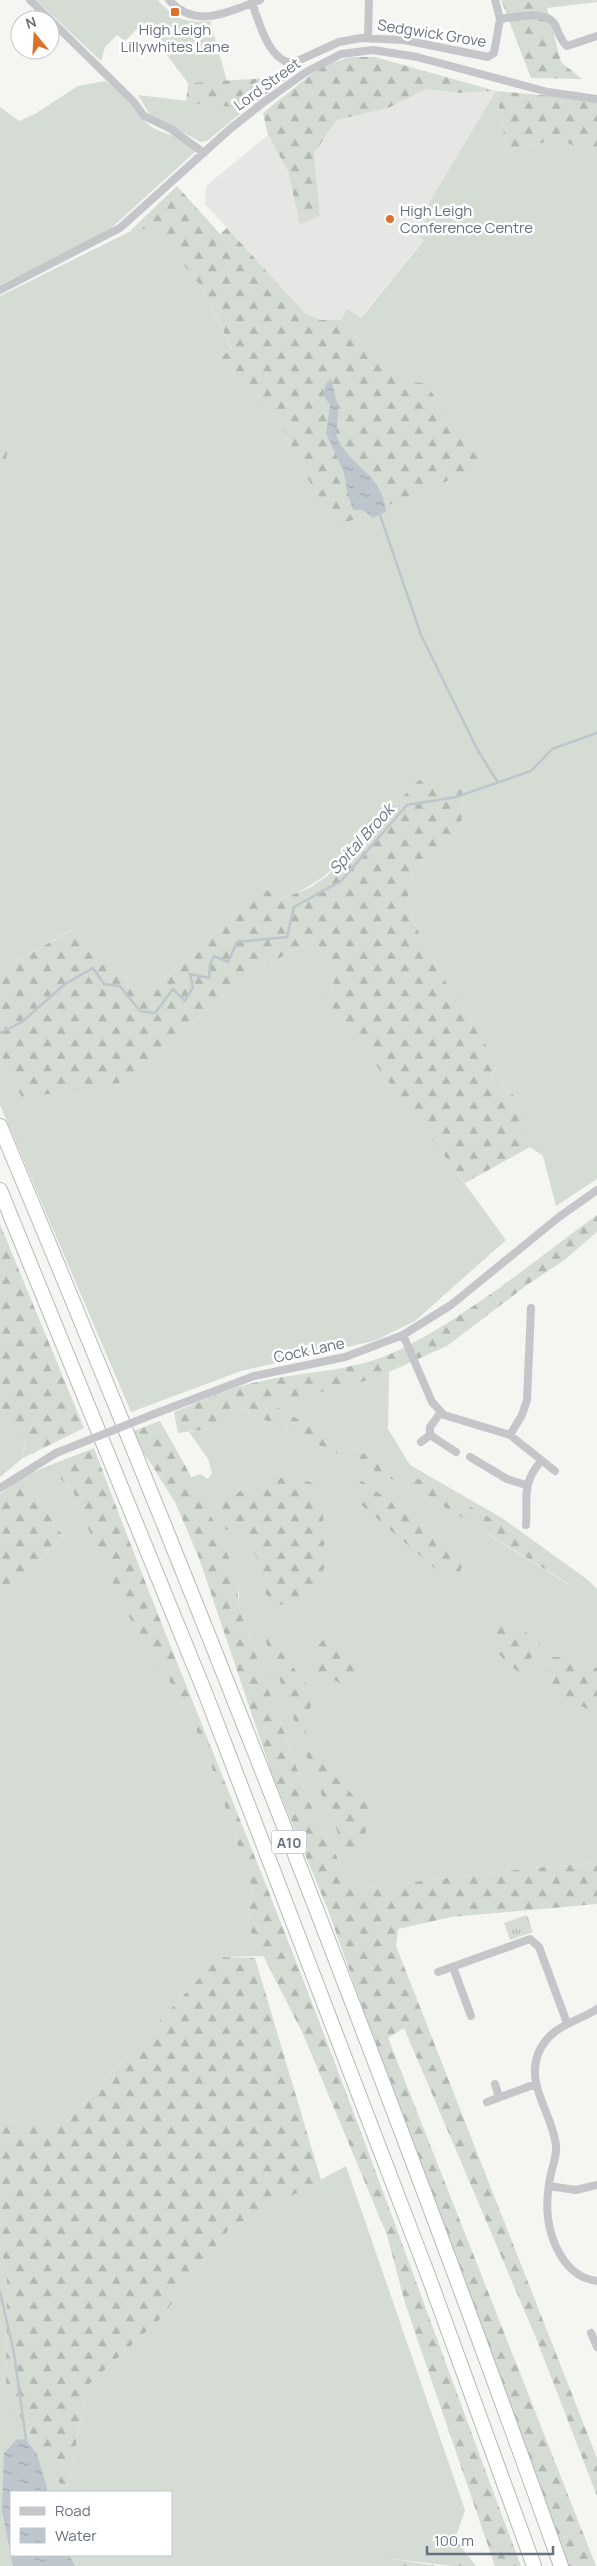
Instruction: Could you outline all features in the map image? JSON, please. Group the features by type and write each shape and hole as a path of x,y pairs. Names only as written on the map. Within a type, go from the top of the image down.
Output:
{"highway":[{"name":"A10","path":"0,1126 82,1321 231,1694 448,2256 561,2566"},
{"name":"A10","path":"0,1190 213,1713 428,2274 534,2566"}],"street":[{"path":"30,0 133,100 144,116 171,129 204,153"},
{"path":"169,0 185,14 200,18 256,1"},
{"path":"368,37 369,0"},
{"path":"495,0 500,19 545,17 553,22 563,43 567,46 597,36"},
{"name":"Sedgwick Grove","path":"256,1 268,41 278,57 285,63 305,59 339,42 368,37 404,40 488,57 494,54 500,19"},
{"name":"Lord Street","path":"0,290 112,234 249,114 295,80 335,56 355,51 373,50 417,57 548,92 597,99"},
{"name":"Cock Lane","path":"0,1488 56,1453 254,1376 345,1357 403,1336 451,1305 559,1217 597,1190"},
{"path":"510,1435 522,1415 528,1400 531,1308"},
{"path":"403,1336 432,1402 441,1412 450,1419 510,1435 555,1471"},
{"path":"430,1435 430,1426 441,1412"},
{"path":"421,1442 430,1435"},
{"path":"430,1435 456,1452"},
{"path":"470,1457 507,1479 526,1485"},
{"path":"526,1526 526,1485 531,1473 541,1460"},
{"path":"438,1972 525,1940 534,1941 539,1946 567,2023"},
{"path":"453,1967 470,2016"},
{"path":"597,2009 567,2023 551,2034 541,2048 534,2069 536,2084 556,2144 549,2186 547,2220 556,2246 570,2268 585,2278 597,2281"},
{"path":"495,2084 499,2097"},
{"path":"487,2102 536,2084"},
{"path":"549,2186 576,2190 597,2185"},
{"path":"592,2333 597,2347"}],"shaded area":[{"path":"427,89 459,93 496,91 424,211 429,214 424,239 360,318 347,309 341,320 321,320 306,314 205,204 206,186 268,135 288,171 300,223 320,216 314,153 337,120 388,108"}],"green space":[{"path":"36,0 158,0 175,16 193,21 210,21 227,81 188,83 143,23 125,41 117,35 105,47 101,61 60,23 60,10 47,10"},
{"path":"501,0 543,0 547,8 561,62 582,79 531,78"},
{"path":"543,0 597,0 597,2 547,8"},
{"path":"350,57 375,57 496,91 459,93 427,89 388,108 337,120 314,153 320,216 300,224 288,171 268,135 263,113 320,67"},
{"path":"283,72 288,78 247,108 186,103 188,83 267,78"},
{"path":"105,81 118,91 154,129 181,138 192,146 195,152 108,231 0,285 0,107 19,121 35,114 78,86"},
{"path":"496,91 507,151 559,139 589,153 597,159 597,1179 556,1206 543,1156 530,1147 513,1095 490,1077 498,1064 426,951 407,903 412,874 461,827 464,788 341,860 321,878 299,892 282,899 261,888 231,920 143,997 112,965 98,965 74,929 0,969 0,478 8,450 0,438 0,296 129,232 154,226 202,288 232,350 221,357 256,391 279,422 333,528 396,381 341,320 347,309 361,318 424,240 416,233 429,215 424,211"},
{"path":"496,91 597,100 597,159 589,153 559,139 507,151"},
{"path":"138,95 247,108 207,141 201,142 150,115"},
{"path":"177,186 220,234 227,228 306,314 321,320 341,320 396,381 425,383 483,466 333,528 279,422 256,391 220,357 232,349 202,288 154,227 129,232"},
{"path":"0,438 8,450 1,478 0,478"},
{"path":"419,780 464,788 461,827 412,874 407,903 426,951 498,1064 490,1077 513,1095 530,1147 465,1183 327,1000 337,973 313,939 241,980 126,1082 22,1098 2,1056 0,1056 0,969 75,929 98,965 112,965 143,997 231,920 261,887 282,899 311,887 327,876"},
{"path":"313,939 337,973 327,1000 414,1114 506,1240 415,1321 374,1341 241,1371 131,1412 0,1105 0,1056 126,1082 241,980"},
{"path":"597,1215 597,1232 563,1261 527,1285 447,1346 373,1379 272,1404 328,1437 429,1484 504,1525 574,1580 569,1584 425,1495 242,1409 234,1412 226,1427 178,1433 174,1412 218,1394 264,1380 360,1364 397,1351 424,1337 475,1305"},
{"path":"0,1224 84,1428 23,1458 25,1443 17,1437 0,1406"},
{"path":"389,1372 388,1429 410,1465 502,1518 588,1580 597,1589 597,1863 532,1868 363,1888 348,1879 308,1799 238,1605 239,1593 205,1507 190,1478 200,1474 208,1479 212,1473 208,1459 189,1432 226,1427 234,1412 242,1409 425,1495 568,1584 574,1581 504,1525 429,1484 328,1437 271,1404 373,1379"},
{"path":"0,1406 17,1437 25,1442 23,1458 0,1477"},
{"path":"160,1421 196,1485 221,1539 231,1564 237,1587 238,1605 308,1799 348,1879 363,1888 532,1868 597,1863 597,1904 451,1917 398,1929 396,1946 597,2458 597,2496 536,2338 404,2028 388,2038 596,2566 566,2566 413,2150 328,1910 273,1777 199,1558 175,1502 131,1432"},
{"path":"94,1448 314,2008 521,2566 495,2566 405,2303 387,2235 303,2034 248,1926 252,1887 208,1756 184,1704 126,1612 80,1511 73,1491 48,1466"},
{"path":"48,1466 73,1491 80,1511 126,1612 184,1704 208,1756 252,1887 248,1926 267,1956 219,1957 63,2125 0,2121 0,1594 64,1538 24,1476"},
{"path":"24,1476 64,1538 0,1594 0,1494"},
{"path":"288,1476 313,1483 323,1514 325,1567 300,1608 273,1603 260,1586 258,1560 242,1528 226,1530 218,1512 228,1497 253,1485"},
{"path":"358,1478 466,1556 458,1577 439,1572 357,1501"},
{"path":"255,1611 283,1655 313,1692 304,1745 360,1802 369,1800 382,1806 370,1819 353,1867 315,1779"},
{"path":"505,1625 522,1629 540,1644 521,1674 503,1659 492,1641 490,1626"},
{"path":"328,1635 358,1664 346,1686 316,1671 313,1651"},
{"path":"552,1657 575,1657 597,1668 597,1707 588,1709 544,1691 544,1675"},
{"path":"527,1915 533,1932 510,1940 504,1923"},
{"path":"219,1957 255,1958 321,2180 229,2229 160,2319 87,2386 67,2491 64,2491 6,2393 7,2274 0,2247 0,2121 63,2125"},
{"path":"346,2166 465,2510 455,2539 452,2566 393,2559 396,2566 0,2566 0,2247 7,2274 6,2393 64,2491 10,2491 10,2556 172,2556 172,2491 67,2491 87,2386 160,2319 229,2229"},
{"path":"455,2539 476,2566 452,2566"},
{"path":"385,2558 392,2559 438,2566 392,2566"}],"water":[{"path":"331,378 338,409 336,433 338,440 351,458 373,480 379,488 383,499 386,512 373,518 363,510 353,510 344,473 326,433 330,405 323,395 326,384"},
{"path":"17,2439 26,2440 37,2454 48,2491 10,2491 10,2551 2,2511 4,2453"},
{"path":"11,2556 70,2556 75,2566 13,2566"}],"waterway":[{"path":"380,515 421,635 477,749 497,781"},
{"name":"Spital Brook","path":"0,1033 22,1022 65,984 93,968 104,984 120,986 140,1011 155,1013 173,989 185,1001 193,987 190,974 209,978 210,964 214,956 228,962 237,942 287,937 294,907 341,881 407,805 456,797 531,771 552,749 597,733"},
{"path":"0,2292 14,2353 26,2440"}],"place":[{"name":"High Leigh Lillywhites Lane","path":"175,12"},
{"name":"High Leigh Conference Centre","path":"390,219"}]}
